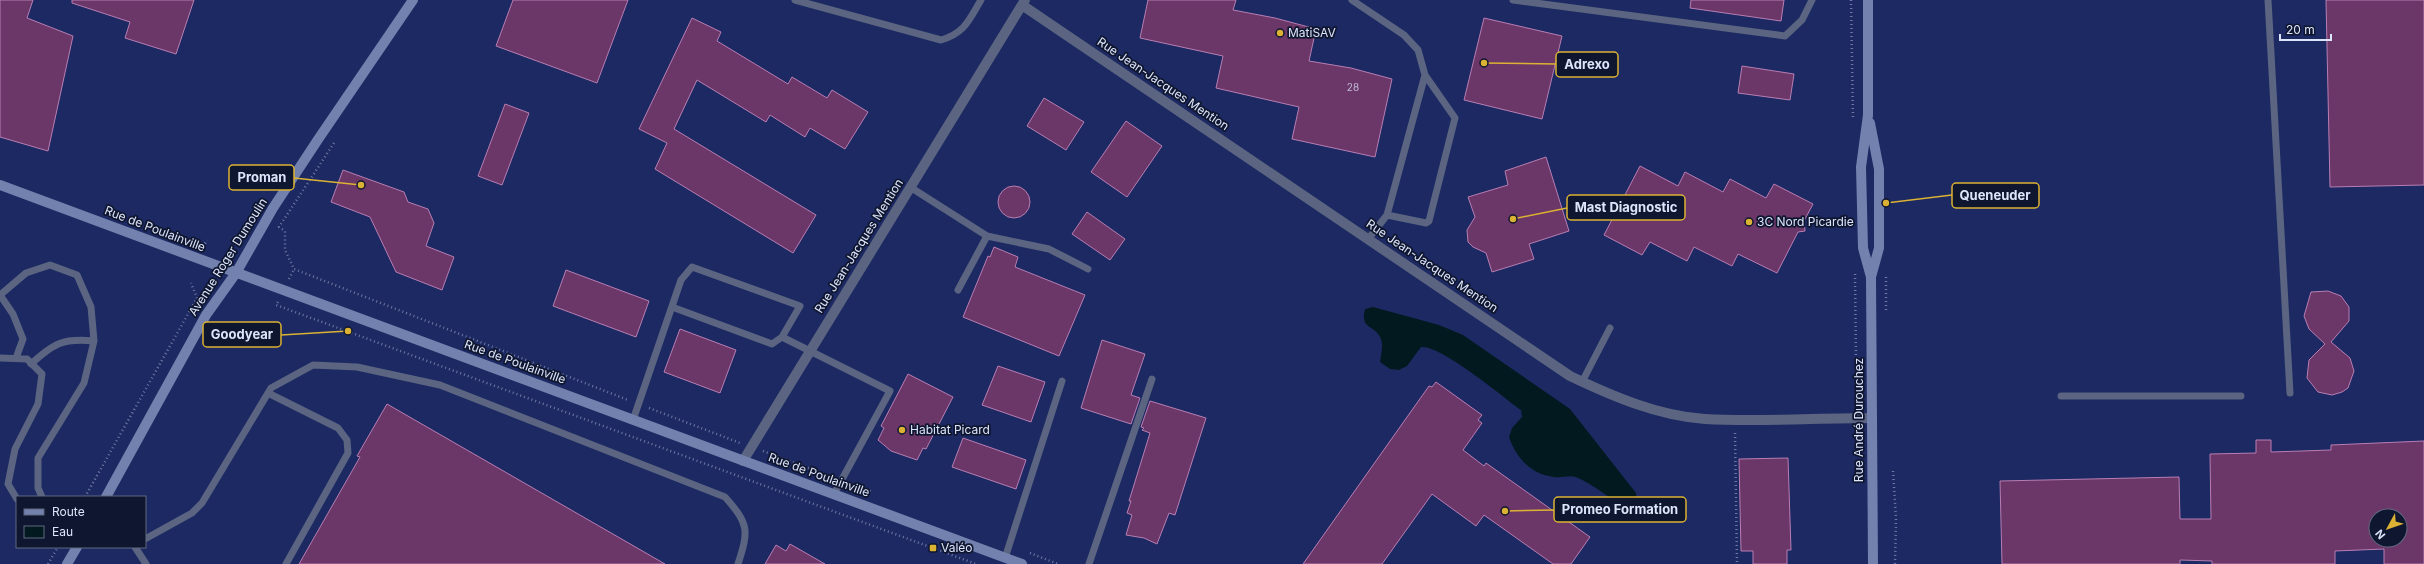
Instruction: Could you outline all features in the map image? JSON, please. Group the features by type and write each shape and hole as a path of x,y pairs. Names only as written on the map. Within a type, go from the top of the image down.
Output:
{"main road":[{"name":"Avenue Roger Dumoulin","path":"107,496 206,315 236,273 273,208 413,0"},
{"name":"Rue André Durouchez","path":"1868,0 1868,115 1861,167 1863,248 1871,277 1873,564"},
{"name":"Rue André Durouchez","path":"1868,115 1879,168 1879,248 1871,277"},
{"name":"Rue de Poulainville","path":"0,185 1022,564"},
{"path":"67,564 76,548"}],"street":[{"name":"Rue Jean-Jacques Mention","path":"743,460 1024,2 1570,376 1582,382 1647,408 1704,418 1872,418"}],"lane":[{"path":"795,0 941,40 953,36 965,28 981,0"},
{"path":"1352,0 1404,35 1418,50 1425,75 1455,118 1429,221 1426,223 1387,216"},
{"path":"1513,0 1786,36 1802,20 1812,0"},
{"path":"2268,0 2290,393"},
{"path":"1369,238 1387,216 1425,75"},
{"path":"910,187 987,236 1049,248 1088,269"},
{"path":"958,290 987,236"},
{"path":"16,358 23,339 13,314 0,295 26,273 50,265 77,275 91,307 94,341 84,383 38,458 38,488 42,496"},
{"path":"633,420 681,280 692,267 800,306 782,337 772,344 672,307"},
{"path":"1582,382 1610,328"},
{"path":"782,337 890,391 834,494"},
{"path":"32,364 51,346 75,339 94,341"},
{"path":"0,358 27,359 42,374 38,404 15,449 8,484 16,497"},
{"path":"146,538 192,513 202,503 271,388 313,365 357,367 440,385 725,497 741,515 747,537 738,564"},
{"path":"1089,564 1152,379"},
{"path":"1005,558 1062,381"},
{"path":"268,393 338,428 347,440 348,452 286,564"},
{"path":"2061,396 2241,396"},
{"path":"137,548 146,564"}],"path":[{"path":"1851,0 1853,126"},
{"path":"334,143 279,227 285,231 285,250 294,269 638,404 878,494"},
{"path":"1855,272 1856,364"},
{"path":"86,496 197,298 191,283"},
{"path":"276,305 976,564"},
{"path":"1735,418 1737,564"},
{"path":"1893,471 1896,518 1895,564"},
{"path":"1009,545 1058,564"},
{"path":"48,564 57,548"}],"water":[{"path":"1373,307 1439,325 1463,335 1570,409 1636,493 1637,505 1632,508 1617,502 1590,484 1576,477 1546,476 1532,469 1516,452 1509,437 1512,428 1522,417 1521,410 1472,373 1443,354 1421,347 1407,366 1399,370 1390,369 1380,362 1382,349 1381,340 1377,333 1366,324 1364,320 1365,309"}],"building":[{"path":"0,0 33,0 27,18 73,36 48,151 0,137"},
{"path":"72,0 194,0 176,54 125,38 130,22 72,3"},
{"path":"513,0 628,0 597,83 496,46"},
{"path":"1148,0 1236,0 1233,10 1275,18 1316,29 1309,61 1351,68 1392,79 1375,157 1292,139 1299,107 1216,88 1223,56 1140,38"},
{"path":"1691,0 1784,0 1781,21 1690,8"},
{"path":"2326,0 2424,0 2424,185 2330,187"},
{"path":"692,18 721,32 717,41 788,84 792,77 827,98 832,90 868,112 845,149 810,128 805,137 770,115 766,122 697,80 674,129 816,215 793,253 655,169 667,143 639,129"},
{"path":"1484,18 1562,36 1542,119 1464,100"},
{"path":"1742,66 1794,74 1790,100 1738,93"},
{"path":"1044,98 1084,122 1066,150 1027,126"},
{"path":"505,104 529,113 502,185 478,176"},
{"path":"1126,121 1162,146 1127,197 1091,172"},
{"path":"1546,157 1569,231 1529,244 1534,259 1492,272 1486,253 1473,247 1468,242 1467,230 1475,217 1468,197 1508,185 1505,171"},
{"path":"1640,166 1678,186 1685,172 1723,192 1730,179 1766,198 1774,184 1813,204 1804,221 1805,231 1798,232 1777,273 1738,254 1732,266 1694,247 1687,261 1650,242 1642,255 1604,235"},
{"path":"343,170 404,192 408,202 428,209 434,223 426,246 454,257 442,290 396,272 370,217 331,202"},
{"path":"1014,186 1023,189 1027,193 1030,202 1027,211 1023,215 1014,218 1005,215 1001,211 998,202 1001,193 1005,189"},
{"path":"1087,212 1125,239 1110,260 1072,234"},
{"path":"994,247 1018,257 1015,267 1085,295 1059,356 963,317 988,256 990,257"},
{"path":"566,270 649,301 636,337 553,306"},
{"path":"2328,291 2341,296 2349,307 2349,321 2331,342 2350,358 2354,371 2348,388 2342,392 2332,395 2318,392 2307,378 2309,360 2325,344 2309,329 2304,316 2311,292"},
{"path":"680,329 736,350 720,393 664,372"},
{"path":"1102,340 1145,354 1131,395 1140,398 1131,424 1081,408"},
{"path":"998,366 1045,382 1031,422 982,405"},
{"path":"908,374 953,397 926,449 923,448 917,460 891,451 878,440 884,428 881,426"},
{"path":"1436,382 1482,415 1478,420 1482,423 1463,450 1484,466 1486,463 1590,537 1571,564 1553,564 1484,515 1476,526 1432,494 1382,564 1303,564 1429,386 1432,387"},
{"path":"1150,401 1206,418 1175,515 1169,513 1157,544 1144,538 1126,535 1132,515 1127,513 1131,501 1129,501 1150,433 1142,430 1144,428 1141,427"},
{"path":"387,404 665,564 299,564 360,457 357,456"},
{"path":"963,438 1026,460 1016,489 952,467"},
{"path":"2256,440 2271,440 2271,452 2331,450 2331,445 2424,441 2424,564 2384,564 2384,549 2335,551 2335,564 2212,564 2212,561 2180,560 2180,564 2002,564 2000,481 2179,477 2180,519 2211,519 2210,454 2256,453"},
{"path":"1788,458 1791,550 1787,550 1787,564 1753,564 1753,551 1741,551 1739,459"},
{"path":"790,544 825,564 765,564 776,545 786,551"}],"place":[{"name":"MatiSAV","path":"1280,33"},
{"name":"Adrexo","path":"1484,63"},
{"name":"Proman","path":"361,185"},
{"name":"Queneuder","path":"1886,203"},
{"name":"Mast Diagnostic","path":"1513,219"},
{"name":"3C Nord Picardie","path":"1749,222"},
{"name":"Goodyear","path":"348,331"},
{"name":"Habitat Picard","path":"902,430"},
{"name":"Promeo Formation","path":"1505,511"},
{"name":"Valéo","path":"933,548"}]}
